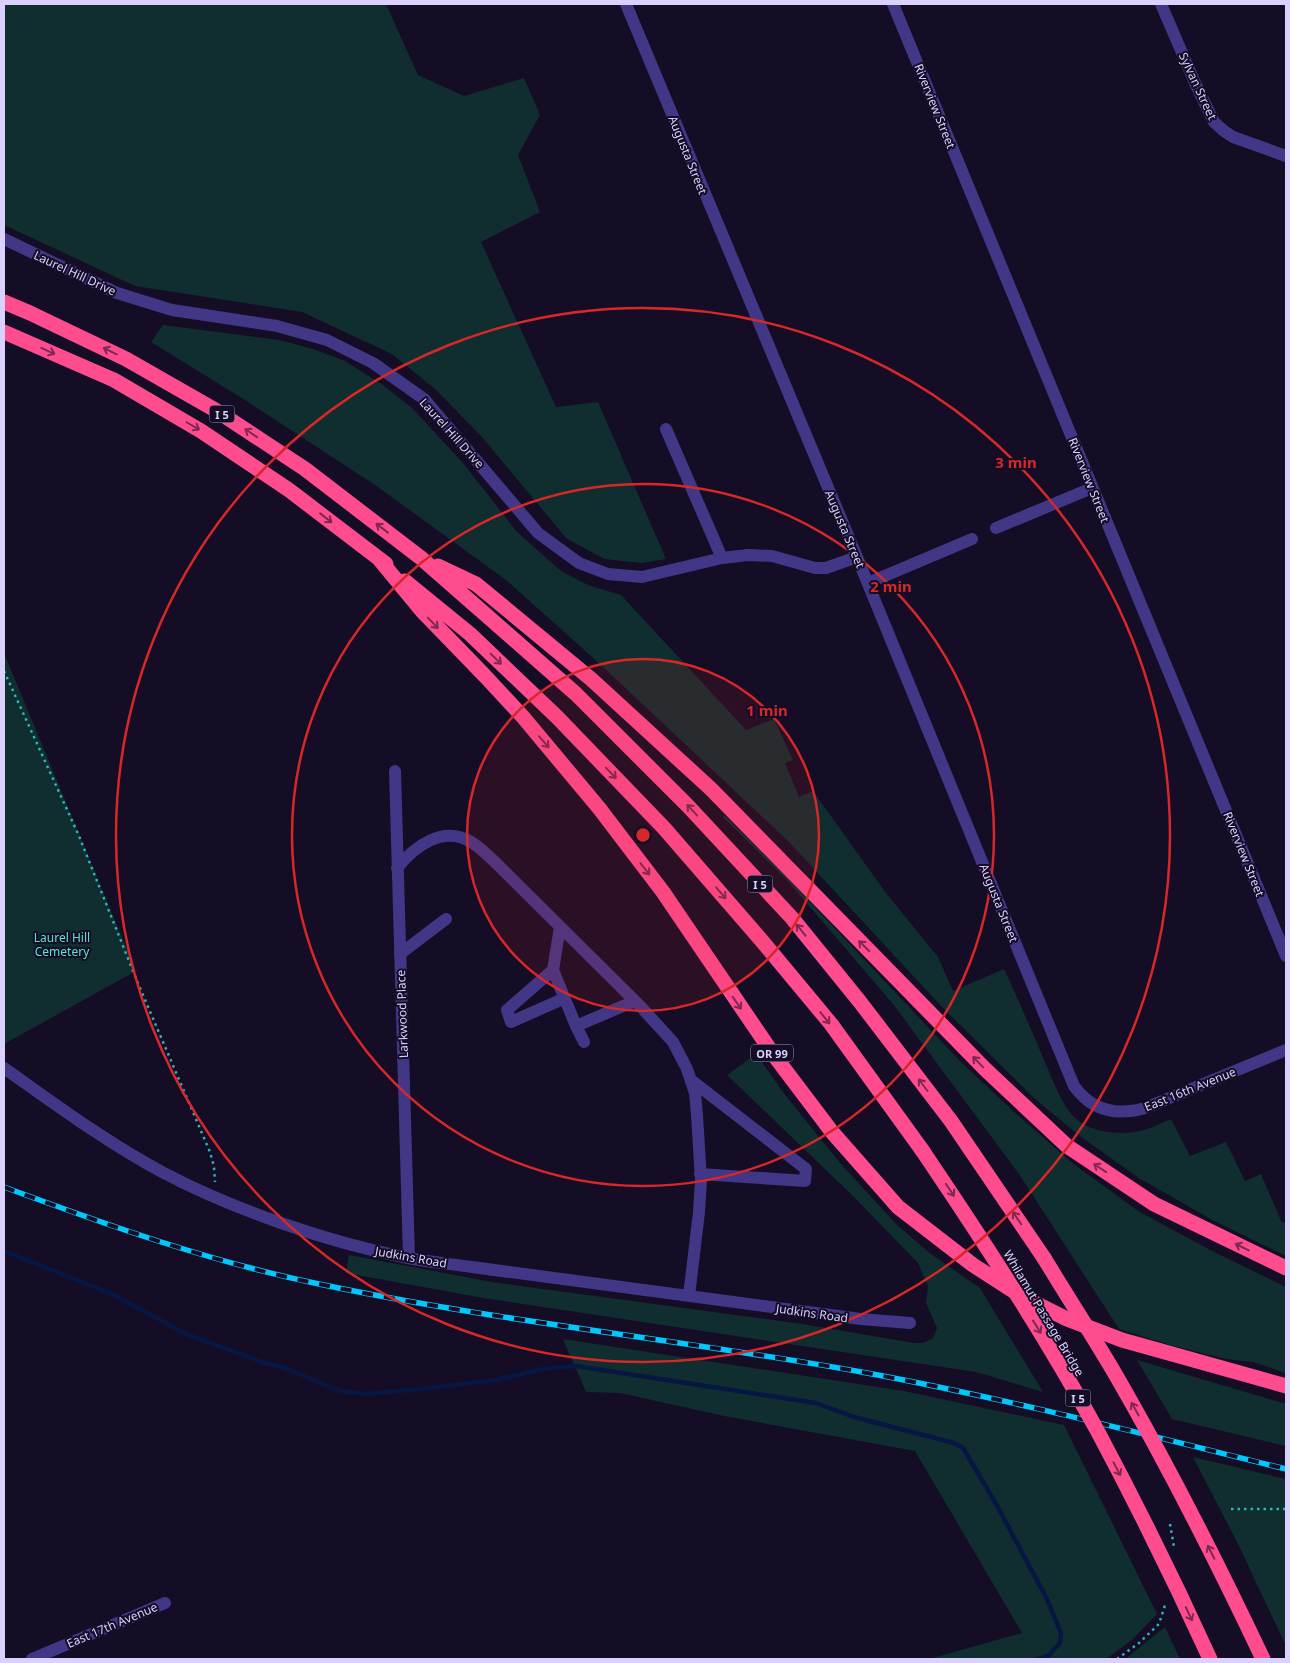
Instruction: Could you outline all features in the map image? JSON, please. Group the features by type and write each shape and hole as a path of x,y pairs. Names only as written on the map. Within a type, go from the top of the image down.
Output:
{"highway":[{"name":"I 5","path":"4,302 30,312 126,359 217,411 305,470 421,558 576,694 688,806 792,918 952,1121 1044,1258 1114,1373 1156,1448 1226,1581 1262,1659"},
{"name":"I 5","path":"4,332 114,380 201,430 289,490 379,559"},
{"path":"421,558 476,584 591,680 712,789 985,1069 1067,1146 1154,1204 1286,1268"},
{"name":"Whilamut Passage Bridge","path":"379,559 470,634 557,717 664,828 831,1024 922,1150 1016,1293 1097,1431 1137,1507 1210,1659"},
{"name":"OR 99","path":"379,559 422,611 523,717 587,794 663,892 773,1054 832,1132 898,1208 973,1265 1022,1296 1068,1319 1122,1340 1286,1386"}],"street":[{"name":"Augusta Street","path":"626,4 868,583 1068,1073 1079,1093 1092,1104"},
{"name":"Riverview Street","path":"892,4 1286,956"},
{"name":"Sylvan Street","path":"1161,4 1214,122 1224,132 1233,137 1286,156"},
{"name":"Laurel Hill Drive","path":"4,238 117,293 172,310 277,326 327,340 373,363 424,399 538,533 579,564 608,574 642,577 722,558 748,555 772,556 815,568 826,568 857,557"},
{"path":"666,429 722,558"},
{"path":"996,528 1092,488"},
{"path":"868,583 972,539"},
{"name":"Larkwood Place","path":"394,771 409,1258"},
{"path":"397,868 425,842 447,835 470,841 481,849 636,1001 673,1042 691,1080 698,1115 699,1212 688,1296"},
{"path":"400,954 446,919"},
{"path":"560,927 553,970 584,1042"},
{"path":"553,970 507,1010 511,1022 565,998"},
{"path":"576,1026 636,1001"},
{"name":"East 16th Avenue","path":"1092,1104 1109,1111 1118,1112 1130,1112 1145,1108 1286,1050"},
{"name":"Judkins Road","path":"4,1068 102,1137 162,1172 230,1204 309,1232 409,1258 861,1319 910,1323"},
{"path":"691,1080 806,1169 805,1181 700,1174"},
{"name":"East 17th Avenue","path":"32,1659 165,1603"}],"path":[{"path":"4,671 80,836 140,990 210,1152 216,1181 213,1196"},
{"path":"1231,1509 1286,1509"},
{"path":"1170,1524 1174,1551"},
{"path":"1117,1659 1139,1643 1159,1624 1167,1598"}],"green space":[{"path":"4,4 386,4 418,75 464,96 524,78 540,115 518,155 540,212 481,242 556,407 598,402 666,559 642,563 604,559 566,538 482,437 435,389 392,354 302,312 135,286 4,225"},
{"path":"163,325 280,340 313,349 345,361 383,385 412,408 463,463 517,532 561,571 588,585 621,595 746,730 774,719 793,760 785,763 799,797 813,791 886,893 938,957 953,991 1004,969 1058,1093 1075,1118 1090,1127 1117,1133 1140,1131 1171,1119 1190,1156 1226,1142 1245,1181 1261,1174 1282,1223 1286,1222 1286,1256 1214,1221 1139,1178 1081,1137 1035,1099 941,1006 788,841 601,665 506,580 375,485 245,400 151,342"},
{"name":"Laurel Hill Cemetery","path":"4,653 136,971 4,1044"},
{"path":"724,815 782,872 960,1061 1071,1162 1138,1211 1214,1252 1286,1287 1286,1373 1253,1362 1226,1359 1170,1345 1119,1329 1019,1174 893,1004 786,879 723,817"},
{"path":"756,1054 786,1096 841,1164 897,1225 931,1254 980,1288 1043,1392 976,1372 483,1298 346,1273 349,1255 492,1282 802,1324 914,1343 923,1343 933,1338 937,1328 926,1303 928,1286 918,1263 854,1197 727,1075"},
{"path":"563,1339 904,1391 1064,1425 1157,1614 1132,1640 1106,1659 929,1659 1022,1633 915,1451 724,1416 620,1393 586,1392"},
{"path":"1137,1360 1286,1404 1286,1446 1172,1419"},
{"path":"1193,1457 1286,1479 1286,1646 1238,1544"},
{"path":"1165,1627 1180,1659 1125,1659"}],"waterway":[{"path":"4,1251 112,1294 186,1334 259,1361 285,1368 340,1391 365,1394 420,1389 496,1380 542,1369 576,1366 816,1403 854,1417 954,1443 963,1448 995,1502 1047,1599 1061,1633 1060,1643 1048,1656 1038,1659"}],"railway":[{"path":"4,1187 160,1242 239,1265 319,1284 456,1309 799,1361 920,1383 1025,1406 1286,1469"}]}
